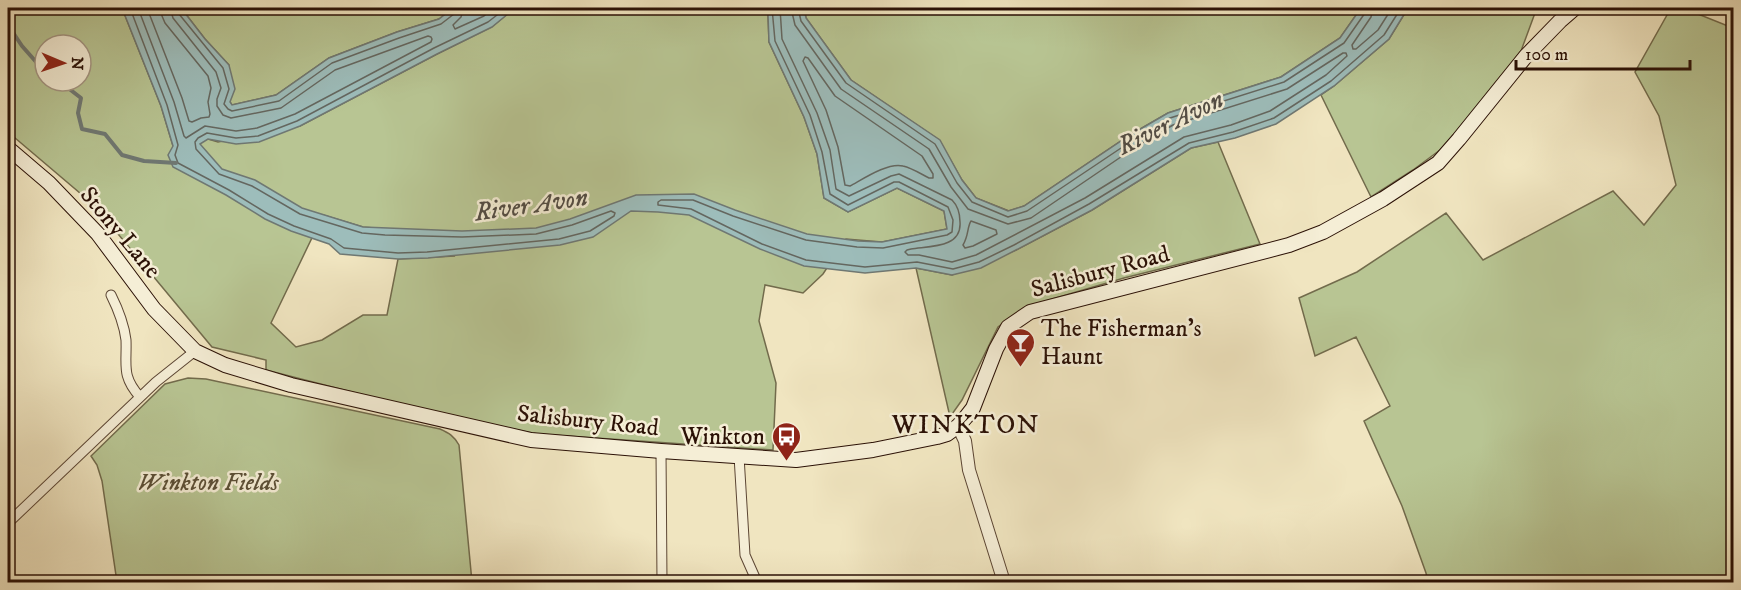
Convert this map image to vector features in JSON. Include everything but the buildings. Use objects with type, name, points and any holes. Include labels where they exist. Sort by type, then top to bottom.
[{"type":"main road","name":"Salisbury Road","points":[[195,351],[225,365],[281,382],[531,440],[796,460],[873,450],[937,437],[947,434],[958,426],[973,408],[996,349],[1008,327],[1030,312],[1290,245],[1323,232],[1383,199],[1438,163],[1526,56],[1575,8]]},
{"type":"main road","name":"Stony Lane","points":[[8,148],[49,183],[98,234],[154,309],[195,351]]},
{"type":"street","points":[[111,295],[120,314],[126,339],[125,364],[131,387],[140,397]]},
{"type":"street","points":[[8,523],[140,397],[195,351]]},
{"type":"street","points":[[958,426],[965,441],[969,470],[1004,582]]},
{"type":"street","points":[[661,451],[663,582]]},
{"type":"street","points":[[739,456],[745,555],[757,582]]},
{"type":"green space","points":[[8,8],[122,8],[161,106],[173,146],[208,139],[218,142],[300,126],[491,27],[515,8],[766,8],[769,42],[804,117],[817,154],[824,198],[848,212],[897,188],[944,211],[947,229],[882,242],[846,239],[823,274],[803,293],[765,285],[759,321],[776,383],[773,450],[537,434],[426,411],[266,370],[266,360],[212,347],[94,205],[8,132]],"holes":[[[323,215],[363,227],[385,229],[455,256],[398,259],[387,315],[363,315],[322,340],[296,347],[271,323]]]},
{"type":"green space","points":[[181,8],[453,8],[439,19],[329,58],[276,95],[232,105],[229,65]]},
{"type":"green space","points":[[804,8],[1361,8],[1340,38],[1281,77],[1168,113],[1130,135],[1024,206],[1009,211],[976,198],[962,180],[939,140],[851,80],[806,18]]},
{"type":"green space","points":[[1408,8],[1529,8],[1535,13],[1521,51],[1440,150],[1371,197],[1321,95],[1389,39]]},
{"type":"green space","points":[[1671,8],[1683,8],[1733,28],[1733,582],[1428,582],[1402,506],[1364,421],[1390,406],[1356,337],[1315,356],[1299,298],[1357,272],[1446,213],[1483,260],[1613,191],[1644,225],[1676,185],[1659,116],[1635,72]]},
{"type":"green space","points":[[1218,142],[1260,244],[1124,278],[1025,307],[998,327],[962,400],[950,417],[916,268],[952,275],[1016,250],[1092,210],[1191,148]]},
{"type":"green space","name":"Winkton Fields","points":[[188,378],[206,379],[440,429],[451,435],[459,445],[472,582],[117,582],[102,481],[97,465],[91,456],[165,384]]},
{"type":"water","name":"River Avon","points":[[122,8],[181,8],[229,65],[235,89],[230,102],[232,105],[276,95],[329,58],[439,19],[453,8],[515,8],[492,27],[300,126],[259,142],[236,144],[208,139],[200,144],[222,169],[255,180],[302,208],[363,227],[462,231],[536,228],[570,219],[636,195],[694,194],[807,234],[882,242],[947,229],[944,211],[897,188],[848,212],[824,198],[817,154],[804,117],[769,42],[766,8],[804,8],[806,18],[851,80],[940,140],[962,180],[976,198],[1008,211],[1024,206],[1130,135],[1168,113],[1281,77],[1340,38],[1361,8],[1408,8],[1389,39],[1334,86],[1276,124],[1235,138],[1191,148],[1092,210],[981,268],[952,275],[916,268],[865,273],[804,266],[760,249],[689,215],[631,211],[593,237],[560,245],[428,258],[398,259],[340,254],[329,244],[265,219],[173,167],[168,155],[173,146],[161,106]]},
{"type":"waterway","points":[[8,25],[33,58]]},
{"type":"waterway","points":[[75,93],[81,98],[78,113],[82,129],[105,134],[122,155],[144,161],[176,163]]},
{"type":"place","name":"The Fisherman's Haunt","points":[[1020,368]]},
{"type":"place","name":"Winkton","points":[[786,462]]},
{"type":"district","name":"WINKTON","points":[[966,424]]}]
